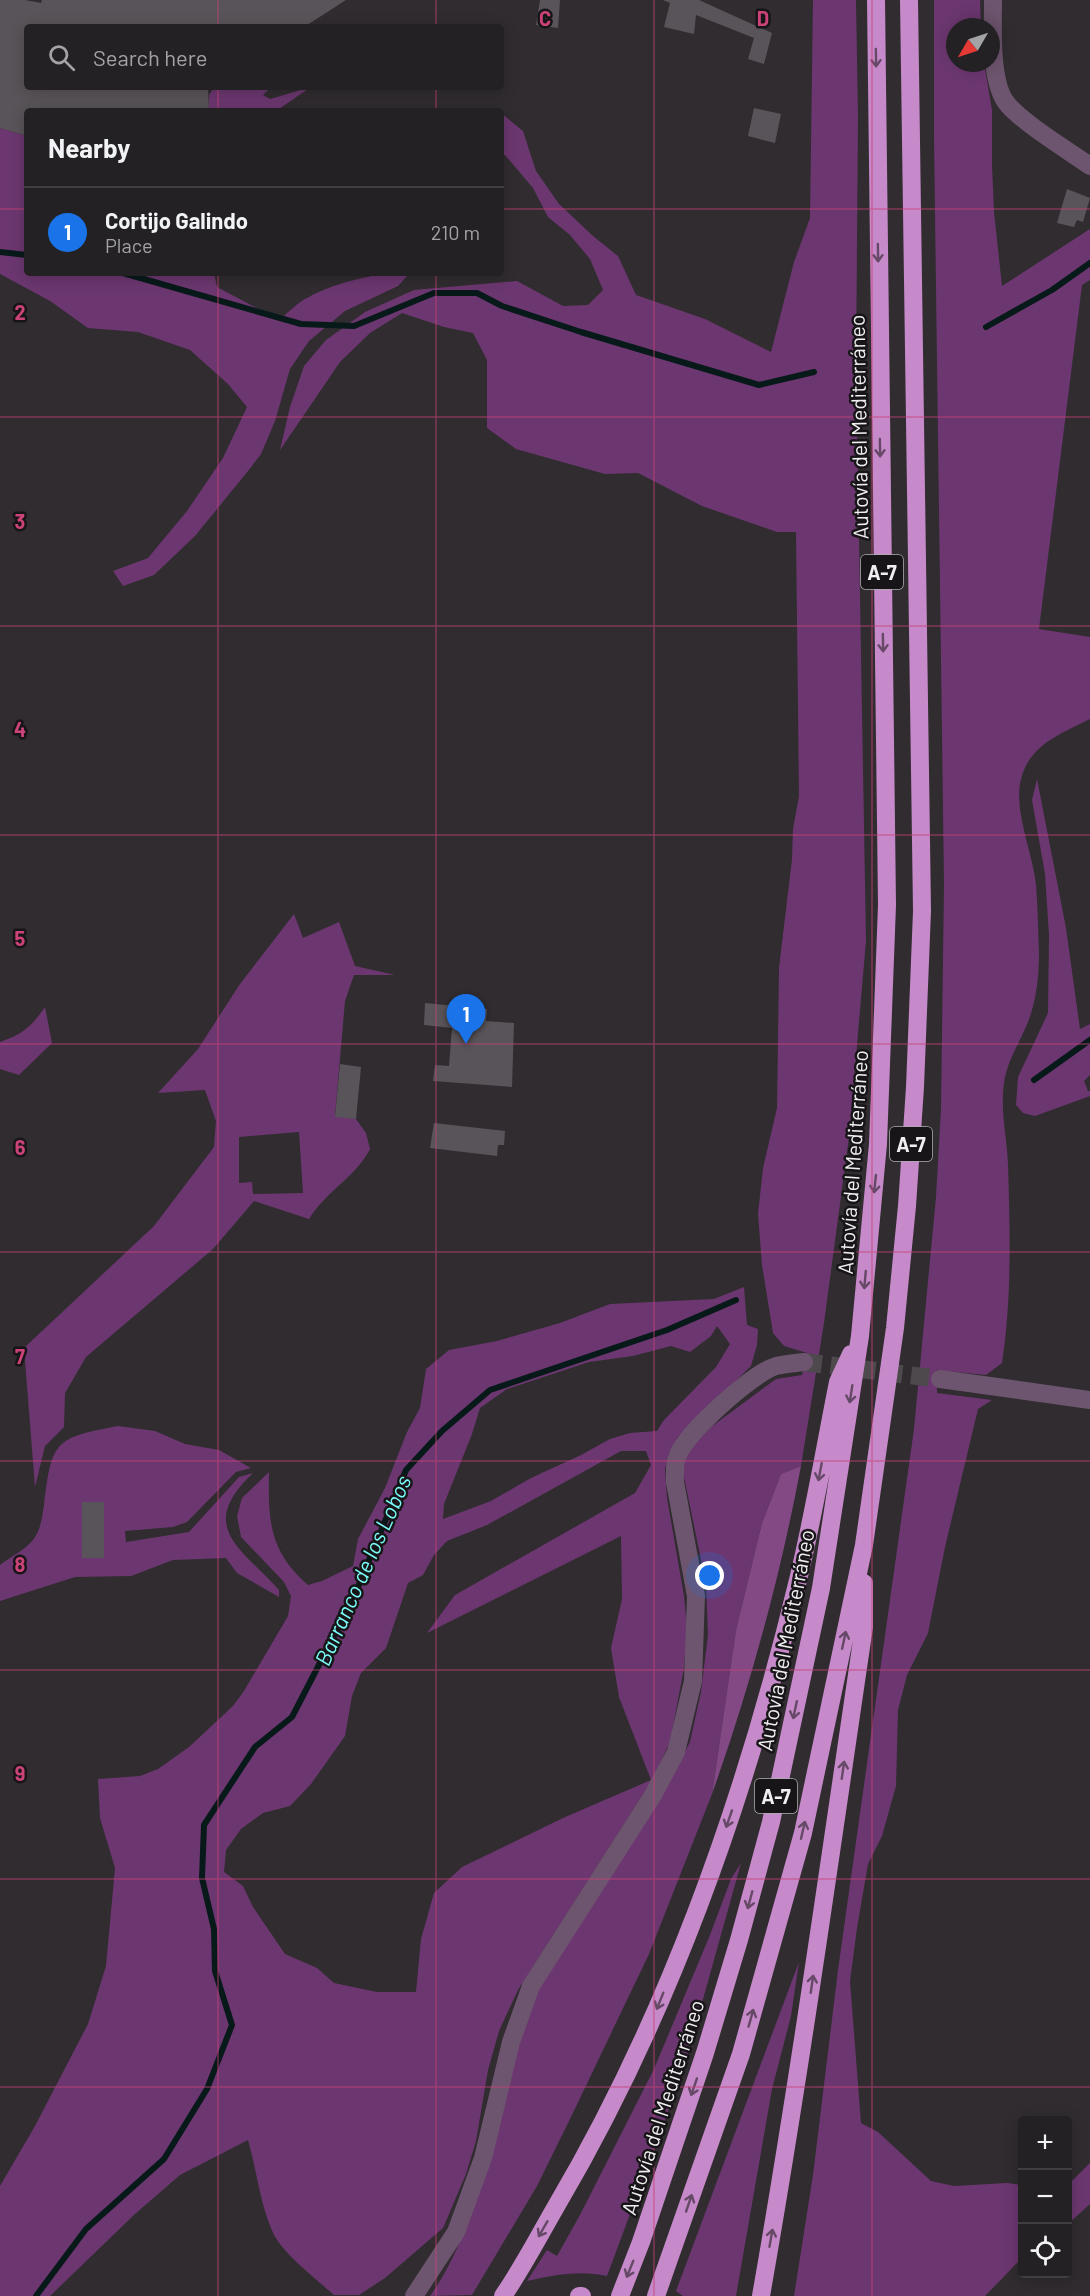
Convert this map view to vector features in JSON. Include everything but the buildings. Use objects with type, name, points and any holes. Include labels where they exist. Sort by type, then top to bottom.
[{"type":"highway","name":"Autovía del Mediterráneo","points":[[620,2296],[641,2242],[705,2053],[740,1940],[771,1822],[821,1588],[860,1336],[878,1144],[887,906],[876,0]]},
{"type":"highway","name":"A-7","points":[[656,2296],[741,2054],[803,1833],[864,1545],[893,1339],[907,1206],[915,1087],[922,911],[909,0]]},
{"type":"highway","points":[[503,2296],[572,2179],[616,2098],[657,2009],[695,1915],[748,1764],[798,1579],[838,1382],[860,1336]]},
{"type":"highway","points":[[761,2296],[805,2034],[864,1627],[864,1545]]},
{"type":"street","points":[[993,0],[993,65],[1005,100],[1023,118],[1090,166]]},
{"type":"street","points":[[414,2296],[456,2232],[483,2158],[511,2042],[531,1986],[653,1795],[676,1752],[693,1680],[696,1640],[696,1596],[675,1482],[674,1464],[679,1452],[706,1418],[742,1388],[774,1366],[804,1362]]},
{"type":"street","points":[[940,1379],[1090,1400]]},
{"type":"shaded area","points":[[813,0],[856,0],[858,117],[856,366],[866,941],[849,1137],[824,1323],[801,1466],[781,1474],[762,1523],[736,1630],[712,1794],[649,1954],[537,2186],[472,2295],[430,2296],[461,2239],[484,2173],[524,2029],[546,1974],[667,1787],[690,1742],[701,1692],[708,1635],[706,1584],[683,1472],[687,1452],[711,1427],[776,1379],[802,1375],[807,1353],[784,1346],[773,1333],[762,1265],[758,1214],[763,1168],[777,1108],[779,968],[792,859],[793,829],[799,796],[796,532],[777,532],[702,506],[638,473],[605,474],[516,449],[487,428],[487,360],[473,333],[444,327],[402,313],[370,333],[340,362],[280,450],[290,407],[304,366],[326,340],[365,312],[414,290],[517,281],[563,306],[588,305],[603,290],[590,259],[570,235],[548,217],[533,188],[504,155],[504,115],[523,131],[536,171],[559,204],[618,256],[636,295],[705,319],[771,352],[794,262],[810,218]]},
{"type":"shaded area","points":[[934,0],[980,0],[981,18],[946,18],[946,72],[986,72],[992,110],[994,212],[1002,286],[1090,229],[1090,280],[1082,285],[1039,629],[1090,637],[1090,719],[1058,735],[1039,749],[1025,767],[1021,779],[1019,791],[1021,818],[1036,885],[1039,963],[1032,1011],[1007,1068],[1003,1093],[1010,1239],[1009,1289],[1002,1363],[986,1375],[937,1370],[937,1393],[992,1400],[978,1409],[945,1547],[928,1633],[907,1675],[898,1710],[896,1786],[882,1836],[868,1864],[850,1981],[861,2123],[878,2132],[931,2181],[954,2186],[1018,2184],[1018,2262],[985,2296],[794,2296],[813,2175],[838,1970],[914,1429],[936,1197],[941,1109],[944,884]]},
{"type":"shaded area","points":[[212,90],[268,90],[263,95],[270,99],[307,90],[280,108],[209,108],[209,95]]},
{"type":"shaded area","points":[[0,128],[24,135],[24,276],[215,276],[217,287],[279,320],[297,304],[330,287],[372,276],[407,276],[398,286],[345,311],[309,341],[290,369],[275,421],[261,454],[195,536],[154,575],[123,586],[113,571],[148,558],[187,511],[223,458],[247,407],[228,384],[190,350],[138,332],[88,328],[50,301],[0,274]]},
{"type":"shaded area","points":[[1037,779],[1066,928],[1080,1029],[1090,1024],[1090,1075],[1084,1081],[1090,1091],[1090,1096],[1035,1116],[1023,1113],[1016,1105],[1018,1077],[1048,1013],[1049,935],[1045,874],[1032,800]]},
{"type":"shaded area","points":[[294,914],[303,938],[339,922],[355,966],[395,975],[354,975],[345,1001],[335,1116],[356,1119],[366,1133],[370,1149],[357,1168],[324,1200],[309,1219],[254,1201],[213,1249],[86,1357],[65,1393],[64,1427],[45,1446],[35,1487],[24,1348],[154,1226],[214,1147],[216,1121],[205,1090],[158,1093],[198,1049],[240,984]],"holes":[[[299,1132],[303,1193],[253,1194],[252,1182],[239,1183],[239,1137]]]},
{"type":"shaded area","points":[[45,1007],[52,1043],[19,1075],[0,1069],[0,1042],[26,1029]]},
{"type":"shaded area","points":[[744,1287],[747,1325],[758,1329],[757,1345],[751,1366],[678,1437],[669,1453],[665,1469],[667,1498],[684,1596],[687,1628],[684,1668],[670,1742],[652,1780],[518,1990],[499,2031],[488,2070],[476,2141],[466,2174],[443,2228],[385,2278],[359,2295],[334,2295],[293,2258],[274,2235],[262,2200],[248,2140],[180,2175],[135,2214],[50,2296],[0,2296],[0,2186],[35,2126],[88,2024],[106,1966],[115,1868],[100,1818],[98,1779],[140,1776],[158,1769],[189,1747],[233,1706],[288,1616],[291,1596],[284,1582],[241,1537],[237,1516],[242,1498],[269,1472],[269,1505],[278,1547],[285,1560],[308,1585],[322,1581],[353,1566],[358,1539],[385,1488],[407,1432],[420,1408],[426,1369],[449,1350],[497,1341],[560,1323],[610,1304],[714,1299]],"holes":[[[717,1326],[730,1344],[716,1367],[664,1420],[657,1431],[630,1433],[610,1439],[531,1478],[491,1501],[443,1519],[444,1504],[480,1408],[507,1389],[589,1362],[633,1356],[671,1346],[690,1352],[711,1336]],[[621,1451],[646,1451],[651,1465],[635,1493],[455,1595],[427,1633],[621,1536],[622,1599],[611,1648],[619,1697],[651,1780],[563,1818],[462,1867],[434,1893],[421,1939],[416,1992],[377,1992],[334,1983],[317,1968],[285,1954],[253,1907],[243,1886],[224,1872],[226,1850],[241,1829],[263,1813],[290,1806],[311,1784],[345,1736],[352,1696],[361,1673],[386,1648],[408,1583],[423,1575],[434,1555],[447,1541],[487,1525]]]},
{"type":"shaded area","points":[[118,1426],[155,1431],[185,1444],[219,1450],[251,1468],[236,1472],[187,1522],[173,1527],[125,1531],[126,1542],[189,1532],[239,1477],[253,1473],[236,1492],[228,1509],[226,1523],[231,1537],[279,1590],[279,1597],[237,1573],[226,1558],[173,1560],[131,1576],[75,1577],[0,1601],[0,1565],[26,1547],[38,1532],[54,1455],[69,1439]],"holes":[[[82,1502],[104,1502],[104,1558],[82,1558]]]},
{"type":"shaded area","points":[[801,1466],[784,1549],[763,1632],[712,1794],[736,1630],[762,1523],[781,1474]]},
{"type":"shaded area","points":[[741,1863],[683,2071],[607,2276],[577,2273],[527,2281],[547,2250],[557,2256],[580,2215],[654,2069],[731,1879]]},
{"type":"shaded area","points":[[799,1962],[791,2016],[772,2089],[736,2296],[683,2296],[676,2291]]},
{"type":"shaded area","points":[[1090,2163],[1090,2204],[1072,2220],[1072,2181]]},
{"type":"waterway","points":[[0,252],[24,255]]},
{"type":"waterway","points":[[986,327],[1052,290],[1090,263]]},
{"type":"waterway","points":[[133,276],[301,324],[354,326],[434,293],[477,293],[502,306],[581,332],[759,385],[814,372]]},
{"type":"waterway","name":"Barranco de los Lobos","points":[[1034,1080],[1090,1040]]},
{"type":"waterway","name":"Barranco de los Lobos","points":[[36,2296],[86,2229],[164,2159],[207,2089],[232,2025],[215,1971],[214,1929],[202,1878],[204,1825],[255,1747],[292,1717],[354,1597],[406,1470],[442,1431],[490,1390],[667,1330],[736,1300]]},
{"type":"tunnel","points":[[804,1362],[940,1379]]},
{"type":"place","name":"Cortijo Galindo","points":[[466,1044]]}]
